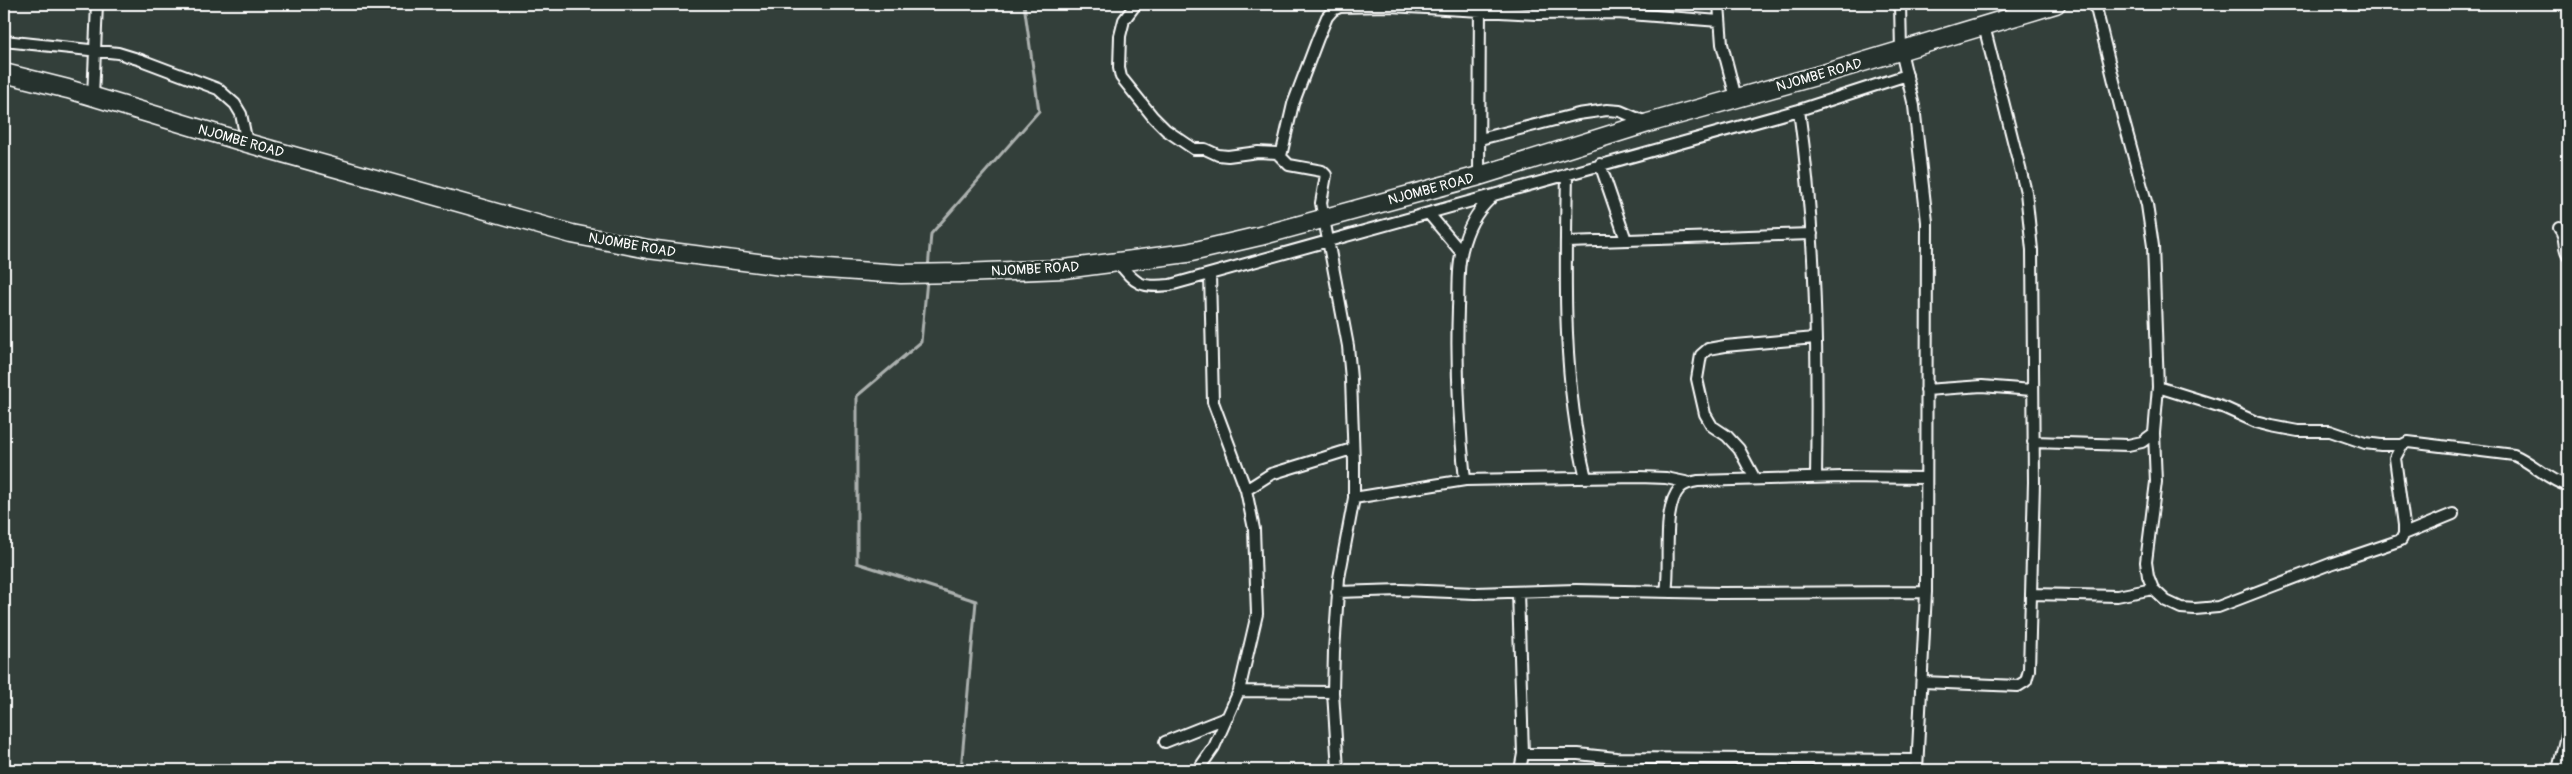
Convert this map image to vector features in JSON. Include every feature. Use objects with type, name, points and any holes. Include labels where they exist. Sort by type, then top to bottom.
[{"type":"highway","name":"NJOMBE ROAD","points":[[4,73],[572,234],[708,258],[901,274],[962,273],[1064,269],[1187,253],[1479,176],[1648,123],[1901,51],[2056,4]]},
{"type":"street","points":[[94,97],[97,4]]},
{"type":"street","points":[[1136,4],[1124,20],[1120,36],[1119,68],[1121,77],[1166,130],[1194,149],[1205,149],[1218,155],[1228,156],[1269,152],[1281,156],[1289,165],[1322,171],[1326,175],[1321,203],[1329,239],[1351,379],[1354,498],[1342,550],[1337,592],[1333,692],[1338,770]]},
{"type":"street","points":[[1719,4],[1719,21],[1726,66],[1736,98]]},
{"type":"street","points":[[1523,754],[1578,754],[1616,758],[1917,765],[1923,682],[1926,592],[1927,222],[1920,146],[1901,51],[1900,4]]},
{"type":"street","points":[[2095,4],[2147,205],[2156,275],[2158,387],[2154,433],[2156,482],[2146,562],[2148,576],[2153,589],[2166,601],[2181,608],[2218,607],[2330,564],[2394,544],[2401,540],[2404,534],[2395,458],[2402,445]]},
{"type":"street","points":[[1281,156],[1297,96],[1326,17],[1332,7],[1480,8],[1536,14],[1617,13],[1719,21]]},
{"type":"street","points":[[1479,176],[1480,8]]},
{"type":"street","points":[[1923,682],[2018,686],[2026,682],[2028,670],[2033,442],[2032,250],[2026,192],[1984,26]]},
{"type":"street","points":[[4,41],[96,49],[141,60],[218,89],[235,104],[241,114],[247,143]]},
{"type":"street","points":[[1118,262],[1138,284],[1150,287],[1170,285],[1329,239],[1429,214],[1600,164],[1799,110],[1907,75]]},
{"type":"street","points":[[1480,139],[1578,114],[1607,110],[1620,111],[1648,123]]},
{"type":"street","points":[[1799,110],[1807,167],[1812,234],[1817,401],[1816,478]]},
{"type":"street","points":[[1600,164],[1626,240]]},
{"type":"street","points":[[1567,174],[1568,338],[1572,409],[1586,478]]},
{"type":"street","points":[[1465,480],[1458,404],[1457,360],[1461,252],[1469,226],[1478,210],[1492,196]]},
{"type":"street","points":[[1429,214],[1461,252]]},
{"type":"street","points":[[2559,228],[2564,234],[2565,249],[2568,255]]},
{"type":"street","points":[[1567,242],[1812,234]]},
{"type":"street","points":[[1198,770],[1214,747],[1239,692],[1257,614],[1254,529],[1246,490],[1214,402],[1210,274]]},
{"type":"street","points":[[1755,480],[1739,449],[1712,426],[1705,414],[1697,379],[1701,355],[1708,349],[1725,346],[1815,338]]},
{"type":"street","points":[[1926,390],[1982,386],[2032,390]]},
{"type":"street","points":[[2158,387],[2225,408],[2256,422],[2272,426],[2298,430],[2330,431],[2365,443],[2402,445],[2415,442],[2514,455],[2529,462],[2551,479],[2568,486]]},
{"type":"street","points":[[2033,442],[2128,445],[2142,442],[2154,433]]},
{"type":"street","points":[[1246,490],[1271,474],[1352,449]]},
{"type":"street","points":[[1354,498],[1465,480],[1666,478],[1690,483],[1816,478],[1926,478]]},
{"type":"street","points":[[1666,592],[1671,511],[1675,496],[1681,486],[1690,483]]},
{"type":"street","points":[[2404,534],[2452,514]]},
{"type":"street","points":[[2031,594],[2116,596],[2153,589]]},
{"type":"street","points":[[1337,592],[1401,590],[1518,592],[1576,590],[1926,592]]},
{"type":"street","points":[[1518,592],[1523,754],[1520,770]]},
{"type":"street","points":[[1239,692],[1333,692]]},
{"type":"street","points":[[1165,742],[1228,717]]},
{"type":"street","points":[[2558,770],[2568,726]]},
{"type":"waterway","points":[[928,269],[931,234],[1039,111],[1024,4]]},
{"type":"waterway","points":[[927,280],[921,342],[857,396],[857,563],[976,601],[961,770]]}]
